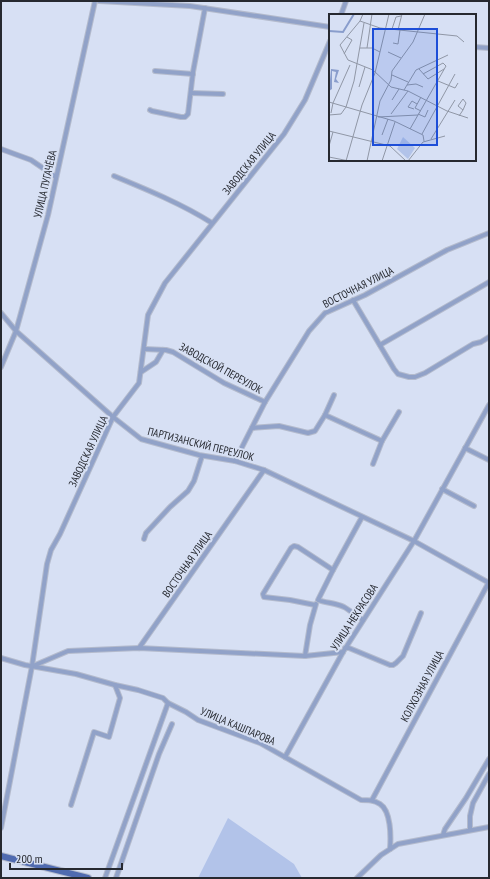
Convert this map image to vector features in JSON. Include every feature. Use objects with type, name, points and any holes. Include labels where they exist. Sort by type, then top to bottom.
[{"type":"main road","points":[[1,856],[88,878]]},
{"type":"street","name":"УЛИЦА ПУГАЧЁВА","points":[[1,367],[16,331],[48,215],[95,1]]},
{"type":"street","points":[[98,1],[191,3],[205,8],[329,27]]},
{"type":"street","points":[[341,14],[346,1]]},
{"type":"street","points":[[150,110],[181,117],[185,117],[188,114],[193,74],[205,8]]},
{"type":"street","name":"ЗАВОДСКАЯ УЛИЦА","points":[[1,828],[32,666],[47,564],[51,550],[60,534],[113,417],[139,383],[148,315],[165,283],[284,134],[305,100],[329,43]]},
{"type":"street","points":[[476,47],[489,48]]},
{"type":"street","points":[[155,71],[193,74]]},
{"type":"street","points":[[191,93],[223,94]]},
{"type":"street","points":[[1,149],[32,160],[56,177]]},
{"type":"street","points":[[114,176],[163,197],[198,214],[212,223]]},
{"type":"street","name":"ВОСТОЧНАЯ УЛИЦА","points":[[235,460],[265,402],[309,331],[325,313],[365,295],[447,250],[489,233]]},
{"type":"street","points":[[380,345],[489,282]]},
{"type":"street","points":[[353,300],[394,369],[398,374],[409,377],[415,377],[425,373],[473,344],[481,342],[489,337]]},
{"type":"street","name":"ПАРТИЗАНСКИЙ ПЕРЕУЛОК","points":[[1,313],[16,331],[113,417],[141,439],[202,456],[235,460],[264,470],[414,541],[489,582]]},
{"type":"street","name":"ЗАВОДСКОЙ ПЕРЕУЛОК","points":[[144,349],[166,350],[173,352],[224,383],[265,402]]},
{"type":"street","points":[[141,372],[156,362],[163,350]]},
{"type":"street","points":[[252,428],[279,426],[308,433],[315,431],[325,415],[334,395]]},
{"type":"street","name":"УЛИЦА НЕКРАСОВА","points":[[285,757],[344,650],[414,541],[489,405]]},
{"type":"street","points":[[373,464],[382,441],[399,412]]},
{"type":"street","points":[[325,415],[382,441]]},
{"type":"street","points":[[465,448],[489,460]]},
{"type":"street","points":[[144,539],[146,533],[170,507],[188,491],[194,481],[202,456]]},
{"type":"street","name":"ВОСТОЧНАЯ УЛИЦА","points":[[139,648],[264,470]]},
{"type":"street","points":[[442,489],[474,506]]},
{"type":"street","points":[[306,656],[310,625],[315,605],[362,517]]},
{"type":"street","points":[[315,605],[304,602],[264,597],[263,594],[291,548],[294,546],[298,547],[333,570]]},
{"type":"street","name":"КОЛХОЗНАЯ УЛИЦА","points":[[372,800],[489,582]]},
{"type":"street","points":[[318,600],[344,607],[363,620]]},
{"type":"street","points":[[32,666],[68,651],[139,648],[306,656],[344,650],[348,648],[393,665],[403,656],[421,613]]},
{"type":"street","name":"УЛИЦА КАШПАРОВА","points":[[1,658],[32,666],[76,674],[163,698],[168,703],[198,720],[260,743],[361,800],[372,800]]},
{"type":"street","points":[[70,805],[94,732],[109,737],[120,698],[114,685]]},
{"type":"street","points":[[105,878],[168,703]]},
{"type":"street","points":[[116,878],[155,764],[172,724]]},
{"type":"street","points":[[149,756],[155,764]]},
{"type":"street","points":[[443,835],[444,829],[466,798],[489,759]]},
{"type":"street","points":[[470,830],[470,816],[473,803],[489,774]]},
{"type":"street","points":[[372,800],[381,804],[388,817],[391,838],[390,849]]},
{"type":"street","points":[[357,878],[381,855],[398,844],[489,827]]},
{"type":"shaded area","points":[[228,818],[294,864],[302,878],[198,878]]}]
